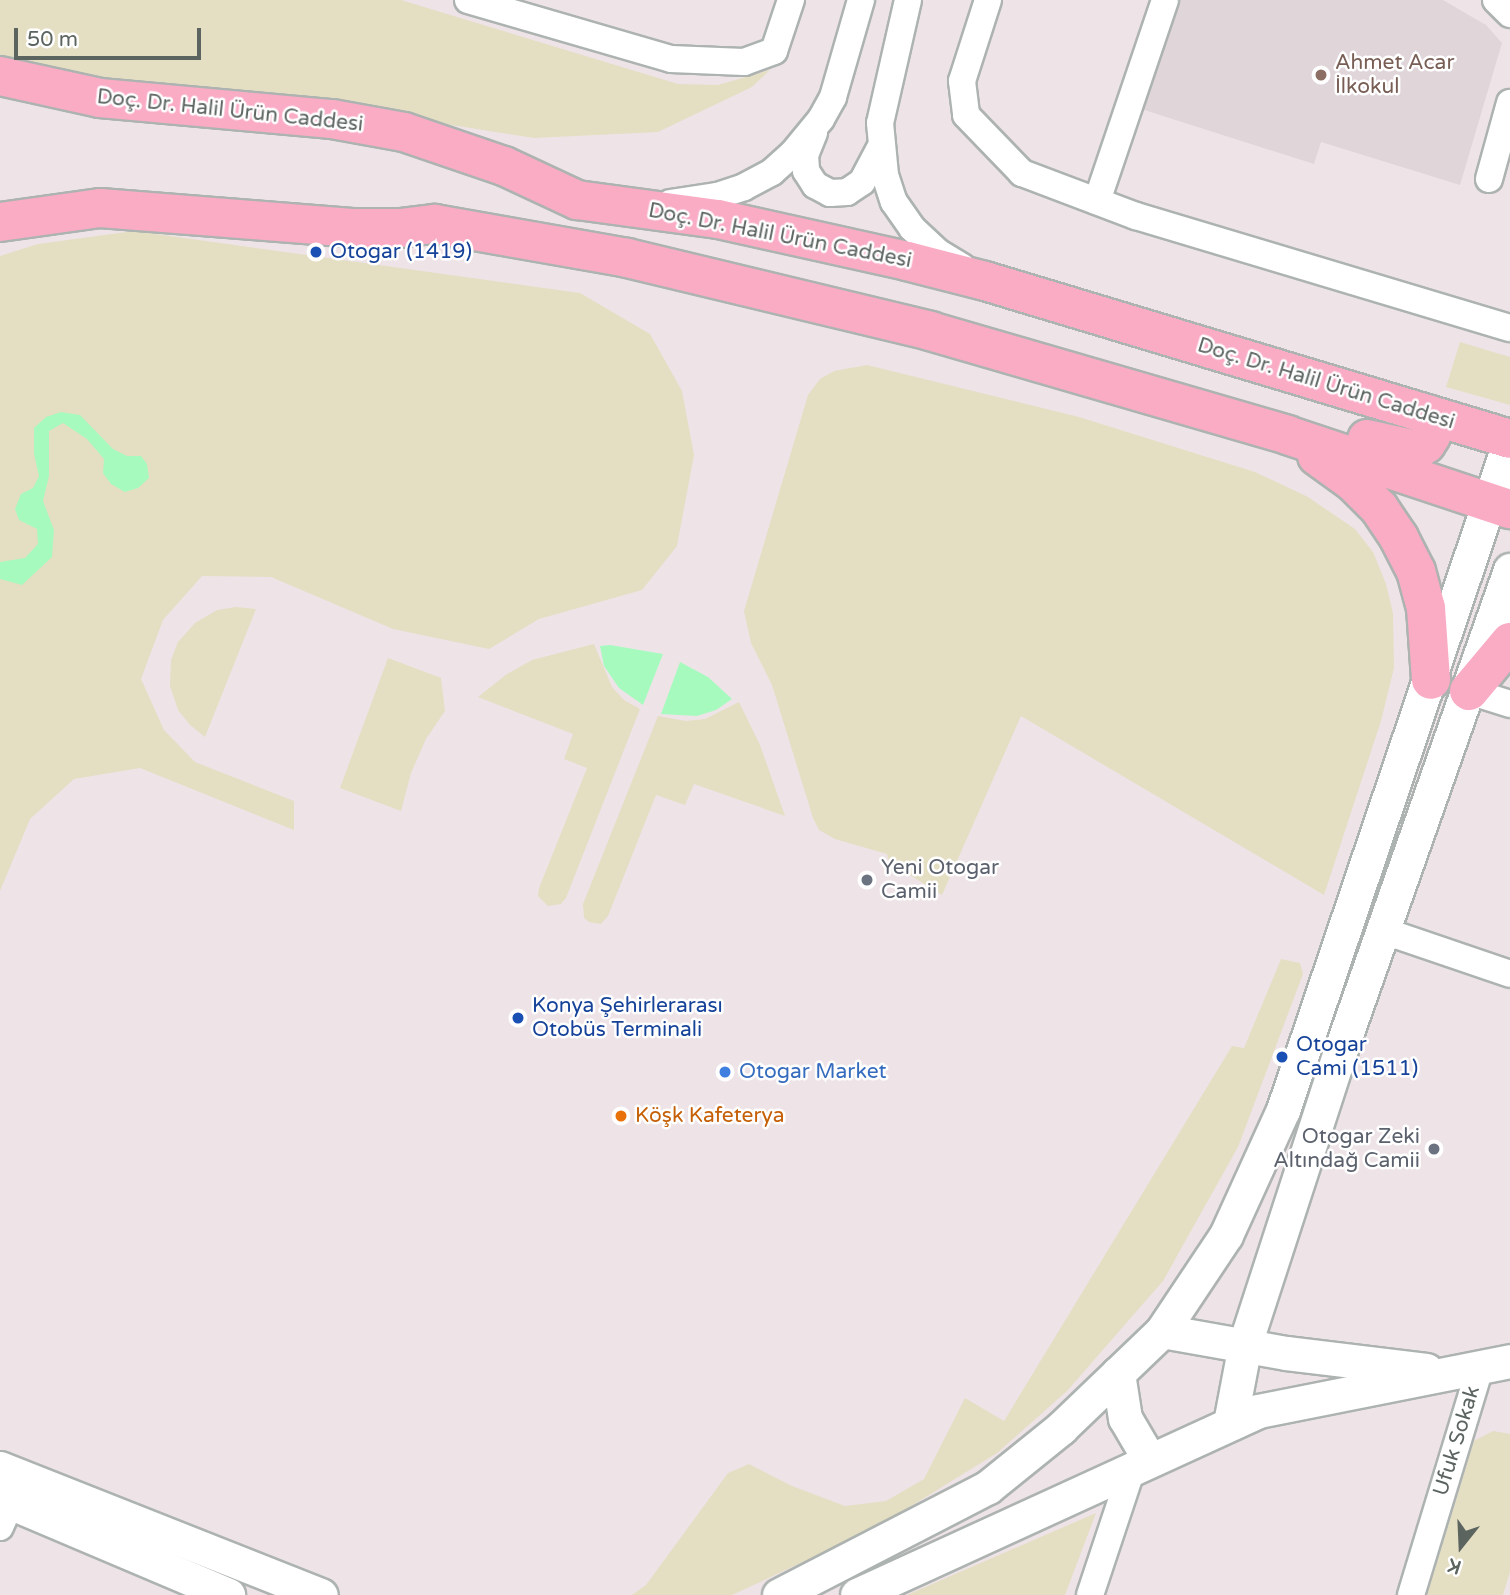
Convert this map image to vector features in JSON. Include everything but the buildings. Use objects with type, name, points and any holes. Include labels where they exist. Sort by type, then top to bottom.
[{"type":"main road","name":"Doç. Dr. Halil Ürün Caddesi","points":[[0,76],[100,98],[332,118],[404,132],[505,166],[577,200],[635,207],[811,238],[985,281],[1510,439]]},
{"type":"main road","points":[[0,222],[110,208],[355,228],[435,224],[627,258],[930,331],[1287,435],[1500,506]]},
{"type":"main road","points":[[1287,435],[1324,428],[1417,450],[1432,436],[1427,414]]},
{"type":"main road","points":[[1287,435],[1353,482],[1378,508],[1399,538],[1416,571],[1426,608],[1431,680]]},
{"type":"main road","points":[[1469,691],[1510,642]]},
{"type":"street","points":[[468,0],[671,59],[744,62],[775,51],[791,0]]},
{"type":"street","points":[[861,0],[843,72],[805,155],[806,171],[815,185],[830,193],[847,192],[862,182],[880,148]]},
{"type":"street","points":[[908,0],[887,81],[880,124],[880,148],[894,202],[912,228],[939,253],[985,281]]},
{"type":"street","points":[[988,0],[962,81],[966,115],[1022,173],[1136,216],[1510,328]]},
{"type":"street","points":[[1097,201],[1165,0]]},
{"type":"street","points":[[1496,0],[1510,14]]},
{"type":"street","points":[[1489,179],[1510,103]]},
{"type":"street","points":[[635,207],[717,196],[744,187],[772,172],[793,153],[821,119]]},
{"type":"street","points":[[779,1595],[988,1487],[1061,1428],[1162,1331],[1226,1235],[1283,1111],[1431,680],[1500,506],[1510,439]]},
{"type":"street","points":[[1230,1423],[1245,1344],[1381,930],[1469,691],[1510,570]]},
{"type":"street","points":[[1469,691],[1510,704]]},
{"type":"street","points":[[1381,930],[1510,974]]},
{"type":"street","points":[[1162,1331],[1286,1353],[1480,1368]]},
{"type":"street","points":[[857,1595],[1258,1411],[1480,1368]]},
{"type":"street","name":"Ufuk Sokak","points":[[1411,1595],[1480,1368]]},
{"type":"street","points":[[1090,1595],[1141,1463],[1125,1418],[1118,1373]]},
{"type":"street","points":[[0,1468],[321,1595]]},
{"type":"street","points":[[4,1509],[228,1595]]},
{"type":"shaded area","points":[[0,0],[401,0],[678,84],[718,85],[770,70],[752,87],[658,132],[534,138],[362,111],[152,91],[0,58]]},
{"type":"shaded area","name":"Ahmet Acar İlkokul","points":[[1176,0],[1443,0],[1486,25],[1502,43],[1460,185],[1321,142],[1314,164],[1138,108]]},
{"type":"shaded area","points":[[134,231],[580,293],[650,334],[682,391],[694,455],[677,546],[642,590],[539,619],[489,649],[393,629],[271,577],[202,576],[163,620],[141,679],[164,730],[195,762],[294,801],[294,830],[140,768],[74,779],[30,819],[0,891],[0,256],[38,244]]},
{"type":"shaded area","points":[[1460,342],[1510,357],[1510,405],[1446,387]]},
{"type":"shaded area","points":[[867,365],[1079,417],[1255,472],[1308,497],[1355,529],[1373,552],[1386,584],[1393,613],[1394,668],[1381,721],[1324,895],[1021,716],[942,895],[889,862],[887,854],[835,839],[819,830],[772,685],[751,643],[744,611],[808,395],[820,379],[834,371]]},
{"type":"shaded area","points":[[61,412],[80,415],[113,449],[127,456],[141,456],[147,464],[149,478],[138,488],[125,492],[111,484],[103,473],[104,459],[87,439],[63,423],[49,431],[49,476],[43,501],[54,530],[52,557],[22,585],[0,579],[0,562],[25,558],[38,544],[37,529],[19,520],[15,509],[21,494],[33,488],[39,476],[34,454],[34,428],[46,417]]},
{"type":"shaded area","points":[[236,607],[256,609],[205,737],[190,725],[178,710],[170,686],[171,660],[178,642],[195,623],[217,610]]},
{"type":"shaded area","points":[[594,644],[612,687],[624,700],[640,709],[566,898],[561,904],[548,906],[538,896],[539,888],[587,768],[564,759],[573,734],[478,697],[507,674],[532,660]]},
{"type":"shaded area","points":[[610,645],[663,654],[643,705],[619,688],[604,666],[600,646]]},
{"type":"shaded area","points":[[388,658],[441,678],[445,711],[426,739],[411,773],[401,811],[340,788]]},
{"type":"shaded area","points":[[680,662],[708,677],[732,699],[716,710],[697,716],[661,714]]},
{"type":"shaded area","points":[[739,702],[760,745],[785,816],[694,784],[685,805],[656,795],[608,916],[601,924],[589,922],[584,918],[583,904],[658,716],[686,721],[705,719]]},
{"type":"shaded area","points":[[1281,959],[1300,963],[1303,974],[1238,1147],[1163,1281],[1067,1391],[997,1453],[874,1529],[732,1595],[632,1595],[646,1585],[728,1473],[749,1464],[792,1486],[845,1506],[886,1501],[924,1479],[965,1398],[1004,1421],[1232,1046],[1244,1048]]},
{"type":"shaded area","points":[[1493,1431],[1510,1434],[1510,1572],[1503,1595],[1427,1595],[1474,1441]]},
{"type":"shaded area","points":[[1096,1513],[1065,1595],[907,1595]]},
{"type":"place","name":"Ahmet Acar İlkokul","points":[[1321,75]]},
{"type":"place","name":"Otogar (1419)","points":[[316,252]]},
{"type":"place","name":"Yeni Otogar Camii","points":[[867,880]]},
{"type":"place","name":"Konya Şehirlerarası Otobüs Terminali","points":[[518,1018]]},
{"type":"place","name":"Otogar Cami (1511)","points":[[1282,1057]]},
{"type":"place","name":"Otogar Market","points":[[725,1072]]},
{"type":"place","name":"Köşk Kafeterya","points":[[621,1116]]},
{"type":"place","name":"Otogar Zeki Altındağ Camii","points":[[1434,1149]]}]
